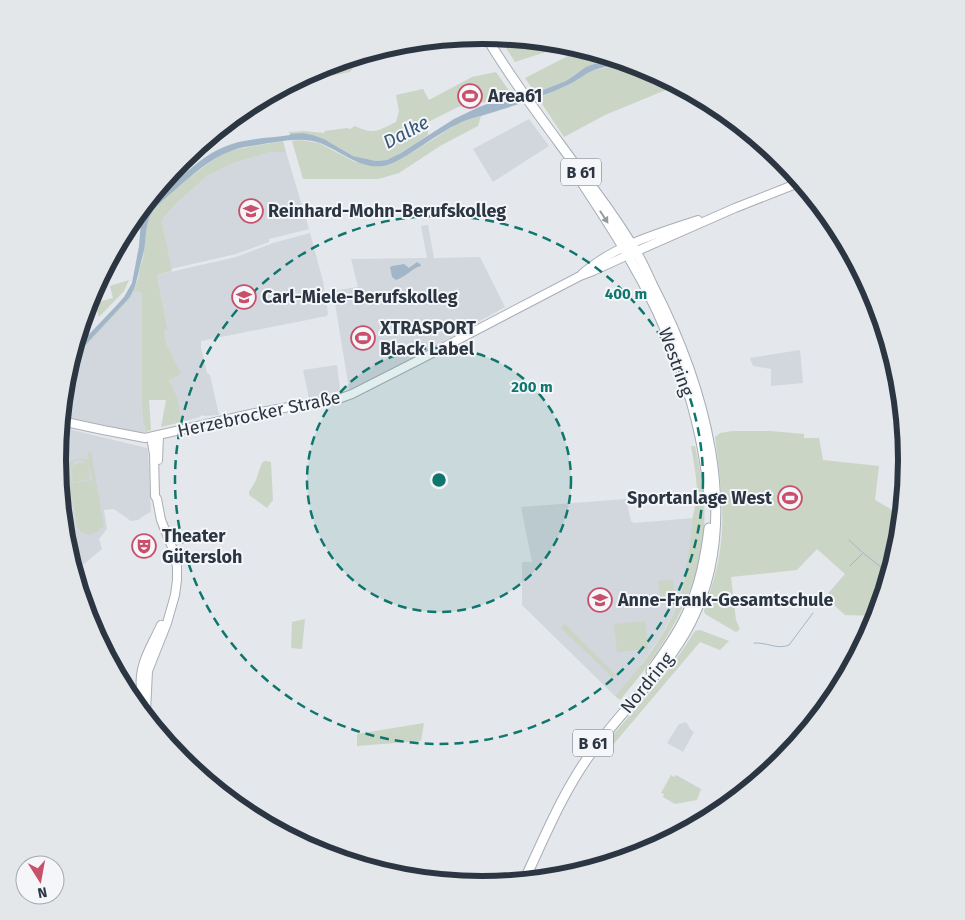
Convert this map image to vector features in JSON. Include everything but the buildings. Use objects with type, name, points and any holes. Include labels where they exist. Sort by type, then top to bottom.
[{"type":"main road","name":"Westring","points":[[486,44],[630,249],[662,303],[677,337],[695,387],[709,442],[714,482],[715,529],[713,552],[708,573],[690,616]]},
{"type":"main road","name":"Westring","points":[[491,44],[525,99]]},
{"type":"main road","name":"Nordring","points":[[527,874],[549,826],[584,763],[671,655],[686,632],[690,616]]},
{"type":"main road","name":"Nordring","points":[[522,874],[545,825],[580,760],[652,671],[690,616]]},
{"type":"street","name":"Herzebrocker Straße","points":[[68,423],[143,438],[222,420],[347,396],[580,276],[591,266],[680,226],[736,208],[794,185]]},
{"type":"street","points":[[144,702],[141,675],[163,621],[169,613],[176,586],[177,567],[173,548],[158,512],[155,496],[155,436]]},
{"type":"shaded area","points":[[529,119],[549,146],[493,182],[473,149]]},
{"type":"shaded area","name":"Reinhard-Mohn-Berufskolleg","points":[[270,152],[286,152],[309,229],[269,239],[269,242],[236,254],[171,269],[162,221],[164,217],[207,176],[234,163]]},
{"type":"shaded area","points":[[428,225],[434,258],[480,257],[505,307],[404,363],[352,390],[349,389],[333,291],[358,287],[351,259],[427,258],[421,226]]},
{"type":"shaded area","name":"Carl-Miele-Berufskolleg","points":[[310,233],[323,281],[327,316],[201,341],[207,373],[210,375],[219,415],[203,415],[182,422],[177,396],[169,380],[180,374],[167,345],[164,331],[168,330],[157,275],[236,257],[273,243]]},
{"type":"shaded area","points":[[135,291],[142,293],[142,406],[146,432],[139,433],[69,417],[80,352],[131,298]]},
{"type":"shaded area","points":[[800,350],[803,383],[771,386],[771,369],[753,366],[750,358]]},
{"type":"shaded area","points":[[337,365],[339,391],[309,398],[303,370]]},
{"type":"shaded area","points":[[67,429],[147,448],[148,450],[151,512],[138,520],[131,521],[114,509],[104,510],[107,529],[99,539],[102,549],[80,566],[70,514],[66,460]]},
{"type":"shaded area","name":"Anne-Frank-Gesamtschule","points":[[626,499],[631,521],[634,523],[693,518],[690,553],[674,612],[661,636],[634,675],[615,696],[522,605],[522,562],[532,562],[521,507]]},
{"type":"shaded area","points":[[686,722],[694,732],[683,752],[667,743],[679,724]]},
{"type":"green space","points":[[504,45],[552,50],[515,62]]},
{"type":"green space","points":[[567,53],[604,62],[594,64],[566,81],[535,93],[525,78],[568,56]]},
{"type":"green space","points":[[353,65],[350,72],[314,80]]},
{"type":"green space","points":[[615,66],[642,75],[670,88],[605,115],[564,137],[538,98],[571,84],[595,70]]},
{"type":"green space","points":[[496,72],[510,92],[495,100],[458,107],[428,122],[428,135],[387,160],[376,161],[353,156],[324,139],[313,135],[303,133],[290,135],[289,131],[324,133],[325,131],[350,129],[355,126],[371,131],[380,130],[396,122],[399,111],[396,95],[423,89],[429,100],[472,77]]},
{"type":"green space","points":[[481,116],[478,126],[440,146],[399,173],[378,179],[303,179],[292,141],[300,140],[319,143],[355,162],[384,166],[413,152],[457,124]]},
{"type":"green space","points":[[283,141],[286,152],[270,152],[234,163],[207,176],[177,203],[162,221],[172,271],[157,275],[168,330],[164,331],[167,345],[181,374],[169,380],[177,396],[182,422],[161,427],[166,400],[149,400],[151,430],[146,432],[142,406],[142,293],[135,291],[131,298],[80,352],[132,294],[138,279],[143,258],[147,223],[152,212],[187,179],[217,157],[231,150]]},
{"type":"green space","points":[[182,172],[184,175],[165,192]]},
{"type":"green space","points":[[129,280],[124,291],[99,317],[96,306],[97,302],[113,298],[110,286]]},
{"type":"green space","points":[[732,431],[771,431],[804,434],[804,438],[819,438],[823,460],[879,466],[875,500],[895,512],[885,568],[868,616],[845,615],[825,597],[845,574],[817,549],[797,570],[731,577],[736,620],[740,629],[736,632],[705,614],[704,611],[720,551],[722,529],[721,490],[715,437],[720,433]]},
{"type":"green space","points":[[691,446],[695,446],[704,508],[701,553],[695,577],[676,621],[664,642],[620,700],[615,696],[654,648],[670,621],[681,593],[687,567],[692,519],[697,495]]},
{"type":"green space","points":[[88,452],[91,452],[104,527],[91,534],[82,532],[77,526],[66,465],[66,458],[68,457],[69,463],[79,458],[89,460]],"holes":[[[77,460],[85,462],[89,466],[92,480],[72,483],[70,467]]]},
{"type":"green space","points":[[265,461],[271,462],[273,500],[267,508],[249,495],[261,465]]},
{"type":"green space","points":[[86,462],[90,479],[73,482],[72,465]]},
{"type":"green space","points":[[673,579],[675,599],[660,601],[658,581]]},
{"type":"green space","points":[[305,619],[302,649],[291,648],[292,622]]},
{"type":"green space","points":[[645,621],[648,649],[617,652],[614,624]]},
{"type":"green space","points":[[565,624],[616,675],[613,678],[561,628]]},
{"type":"green space","points":[[700,630],[729,641],[720,650],[700,642],[612,746],[606,743],[664,675],[695,631]]},
{"type":"green space","points":[[424,723],[421,741],[357,746],[357,734]]},
{"type":"green space","points":[[671,775],[674,777],[676,775],[701,789],[697,800],[675,804],[663,797],[664,794],[661,793]]},
{"type":"water","points":[[603,63],[613,65],[596,69],[568,85],[536,98],[461,122],[392,164],[366,165],[350,159],[328,146],[305,140],[280,141],[240,148],[215,158],[188,179],[153,211],[148,223],[144,252],[136,283],[129,298],[80,351],[84,340],[124,297],[132,283],[139,246],[141,222],[166,191],[201,160],[221,148],[253,139],[303,133],[324,139],[353,156],[376,161],[387,160],[454,119],[479,107],[535,93],[566,81],[586,67]]},
{"type":"water","points":[[417,262],[421,266],[403,277],[396,280],[392,277],[390,267],[404,264],[409,268]]},
{"type":"waterway","points":[[849,540],[884,570]]},
{"type":"waterway","points":[[850,566],[862,554]]},
{"type":"waterway","points":[[754,643],[781,647],[789,645],[813,613]]},
{"type":"place","name":"Area61","points":[[470,96]]},
{"type":"place","name":"Reinhard-Mohn-Berufskolleg","points":[[251,211]]},
{"type":"place","name":"Carl-Miele-Berufskolleg","points":[[244,297]]},
{"type":"place","name":"XTRASPORT Black Label","points":[[363,338]]},
{"type":"place","name":"Sportanlage West","points":[[790,498]]},
{"type":"place","name":"Theater Gütersloh","points":[[144,546]]},
{"type":"place","name":"Anne-Frank-Gesamtschule","points":[[600,600]]},
{"type":"water label","name":"Dalke","points":[[406,132]]}]
